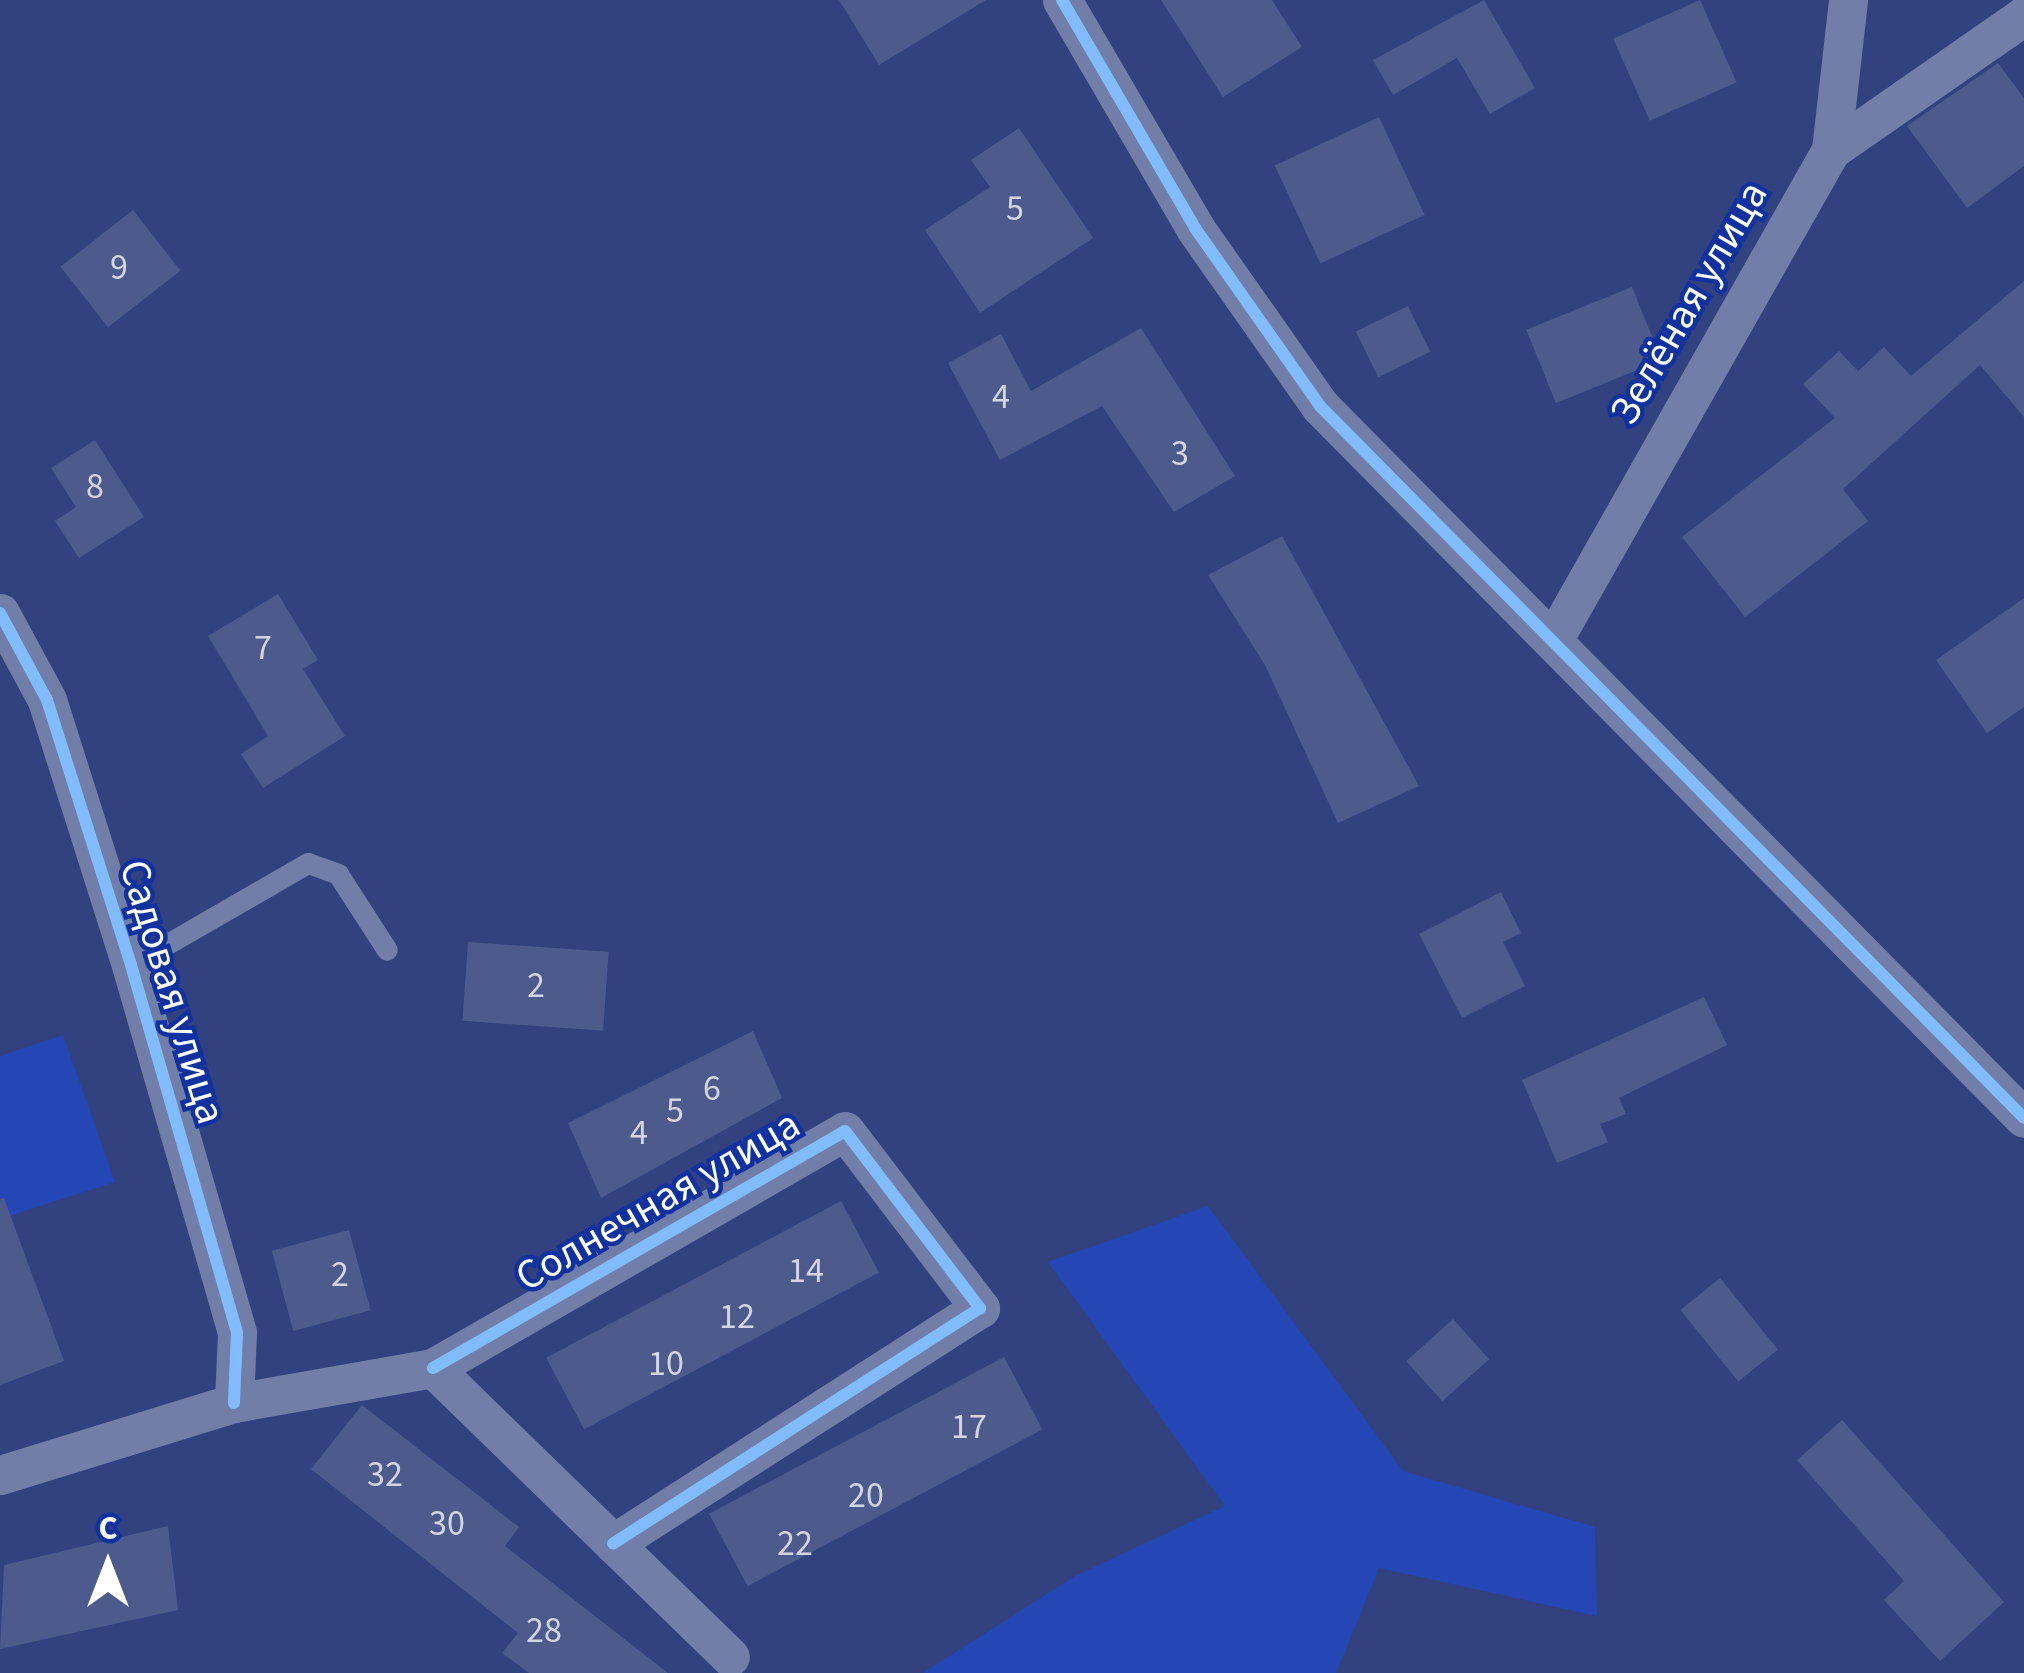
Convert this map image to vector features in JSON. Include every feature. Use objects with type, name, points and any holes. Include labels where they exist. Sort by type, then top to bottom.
[{"type":"street","points":[[1062,0],[1195,228],[1320,406],[1556,635],[2024,1118]]},
{"type":"street","name":"Зелёная улица","points":[[1556,635],[1831,150],[1848,0]]},
{"type":"street","points":[[1831,150],[2024,16]]},
{"type":"street","name":"Садовая улица","points":[[0,613],[46,700],[131,965],[237,1333],[234,1402]]},
{"type":"street","name":"Солнечная улица","points":[[0,1475],[234,1402],[433,1367],[845,1132],[980,1308],[614,1544]]},
{"type":"street","points":[[433,1367],[730,1657]]},
{"type":"lane","points":[[131,965],[308,863],[338,874],[387,950]]},
{"type":"shaded area","points":[[63,1035],[115,1182],[0,1219],[0,1056]]},
{"type":"shaded area","points":[[1208,1206],[1403,1471],[1595,1527],[1597,1616],[1379,1568],[1336,1673],[923,1673],[1075,1576],[1225,1506],[1048,1262]]},
{"type":"building","points":[[839,0],[986,0],[879,65]]},
{"type":"building","points":[[1161,0],[1272,0],[1302,47],[1223,97]]},
{"type":"building","points":[[1484,0],[1535,88],[1490,114],[1457,58],[1393,95],[1373,60]]},
{"type":"building","points":[[1700,0],[1737,82],[1650,121],[1613,39]]},
{"type":"building","points":[[1998,63],[2024,98],[2024,166],[1967,208],[1907,126]]},
{"type":"building","points":[[1379,117],[1425,215],[1320,263],[1275,166]]},
{"type":"building","points":[[1019,128],[1093,238],[980,313],[925,230],[990,187],[971,160]]},
{"type":"building","points":[[133,210],[180,271],[108,327],[61,267]]},
{"type":"building","points":[[2024,281],[2024,417],[1980,365],[1843,489],[1868,521],[1745,617],[1682,537],[1835,418],[1803,384],[1839,351],[1858,371],[1884,347],[1911,376]]},
{"type":"building","points":[[1632,287],[1662,360],[1556,403],[1526,330]]},
{"type":"building","points":[[1408,306],[1430,352],[1378,377],[1356,331]]},
{"type":"building","points":[[1141,328],[1235,476],[1174,512],[1102,406],[1000,460],[948,363],[1001,334],[1031,391]]},
{"type":"building","points":[[95,440],[144,517],[79,558],[55,521],[76,507],[51,468]]},
{"type":"building","points":[[1282,536],[1419,786],[1338,823],[1265,665],[1208,575]]},
{"type":"building","points":[[278,594],[318,660],[303,669],[345,736],[263,788],[241,754],[268,736],[208,636]]},
{"type":"building","points":[[2024,598],[2024,707],[1987,733],[1936,660]]},
{"type":"building","points":[[1501,892],[1521,933],[1503,942],[1525,986],[1462,1018],[1419,934]]},
{"type":"building","points":[[468,942],[609,952],[603,1031],[462,1021]]},
{"type":"building","points":[[1704,997],[1727,1045],[1619,1098],[1626,1114],[1600,1124],[1608,1142],[1557,1163],[1522,1080]]},
{"type":"building","points":[[753,1031],[782,1098],[601,1198],[568,1123]]},
{"type":"building","points":[[4,1198],[64,1361],[0,1385],[0,1199]]},
{"type":"building","points":[[841,1201],[879,1273],[584,1429],[546,1358]]},
{"type":"building","points":[[349,1230],[370,1310],[293,1331],[272,1251]]},
{"type":"building","points":[[1720,1278],[1778,1349],[1738,1382],[1680,1310]]},
{"type":"building","points":[[1453,1319],[1489,1359],[1442,1401],[1406,1361]]},
{"type":"building","points":[[1004,1357],[1042,1429],[748,1586],[709,1514]]},
{"type":"building","points":[[362,1405],[519,1527],[505,1546],[668,1673],[529,1673],[502,1653],[518,1633],[311,1469]]},
{"type":"building","points":[[1842,1420],[2004,1602],[1940,1661],[1884,1600],[1904,1581],[1797,1460]]},
{"type":"building","points":[[168,1526],[178,1610],[0,1649],[4,1565]]},
{"type":"cycle path","points":[[1062,0],[1195,228],[1320,406],[2024,1118]]},
{"type":"cycle path","points":[[0,613],[47,700],[131,965],[237,1333],[234,1403]]},
{"type":"cycle path","points":[[433,1368],[845,1131],[980,1308],[613,1544]]}]
